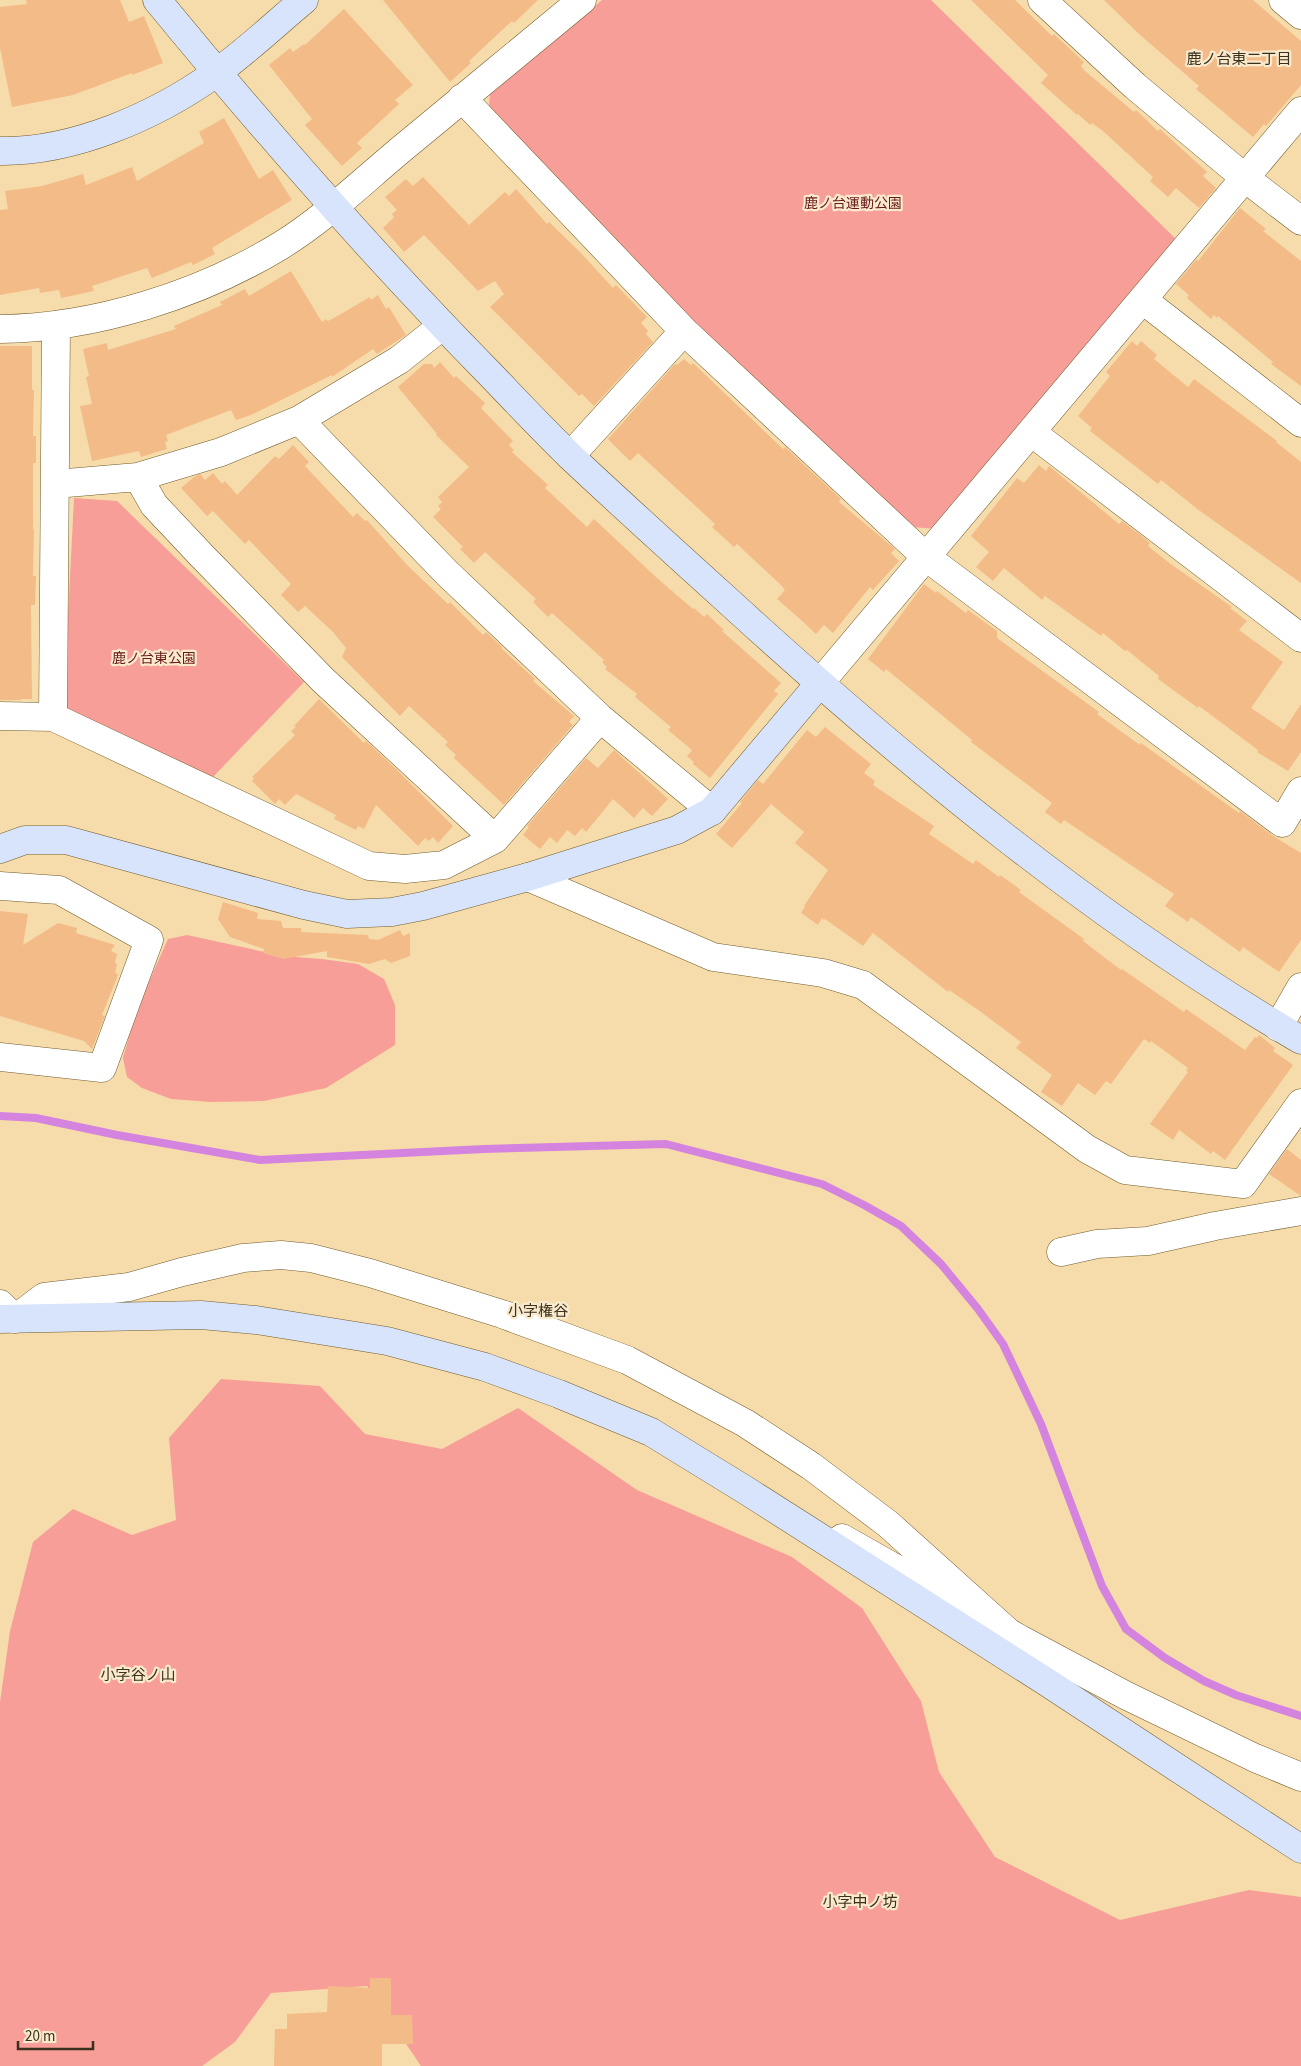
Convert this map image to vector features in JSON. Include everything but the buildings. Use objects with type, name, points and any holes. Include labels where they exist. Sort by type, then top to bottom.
[{"type":"street","points":[[157,0],[216,73],[332,207],[442,326],[570,456],[819,684],[1005,836],[1147,942],[1301,1040]]},
{"type":"street","points":[[0,151],[44,147],[94,135],[135,120],[216,73],[304,0]]},
{"type":"street","points":[[0,329],[56,326],[152,304],[222,276],[280,245],[332,207],[582,0]]},
{"type":"street","points":[[1042,0],[1135,86],[1245,178],[1301,221]]},
{"type":"street","points":[[1283,0],[1301,15]]},
{"type":"street","points":[[462,98],[684,331],[926,557],[1282,823],[1301,791]]},
{"type":"street","points":[[0,849],[25,840],[66,840],[304,905],[347,914],[392,912],[423,906],[528,877],[677,830],[712,811],[1301,111]]},
{"type":"street","points":[[1143,300],[1301,423]]},
{"type":"street","points":[[53,717],[56,326]]},
{"type":"street","points":[[55,484],[138,477],[221,452],[299,420],[399,360],[442,326]]},
{"type":"street","points":[[570,456],[684,331]]},
{"type":"street","points":[[299,420],[447,573],[600,718],[712,811]]},
{"type":"street","points":[[1031,432],[1301,638]]},
{"type":"street","points":[[138,477],[154,505],[203,558],[323,680],[495,839]]},
{"type":"street","points":[[0,716],[53,717],[369,866],[405,870],[444,865],[495,839],[600,718]]},
{"type":"street","points":[[528,877],[713,957],[823,973],[863,985],[1087,1149],[1125,1170],[1243,1184],[1301,1102]]},
{"type":"street","points":[[0,886],[59,890],[149,940],[102,1068],[0,1057]]},
{"type":"street","points":[[1278,1026],[1301,987]]},
{"type":"street","points":[[1061,1252],[1097,1244],[1148,1241],[1214,1226],[1301,1211]]},
{"type":"street","points":[[5,1314],[44,1297],[129,1288],[182,1272],[234,1260],[280,1255],[311,1258],[362,1271],[502,1314],[627,1360],[745,1423],[812,1466],[888,1524],[1008,1632]]},
{"type":"street","points":[[5,1314],[201,1315],[256,1320],[387,1341],[485,1367],[596,1409],[650,1432],[747,1491],[1036,1675],[1301,1849]]},
{"type":"street","points":[[747,1491],[803,1516],[1008,1632],[1125,1695],[1255,1758],[1301,1777]]},
{"type":"green space","name":"鹿ノ台運動公園","points":[[602,0],[931,0],[1179,242],[937,529],[912,527],[691,330],[488,115],[490,94]]},
{"type":"green space","name":"鹿ノ台東公園","points":[[74,498],[117,501],[304,682],[213,777],[63,717]]},
{"type":"green space","points":[[187,935],[283,956],[358,964],[384,979],[395,1005],[395,1045],[326,1088],[264,1101],[211,1102],[171,1099],[142,1088],[127,1077],[123,1058],[138,1006],[168,939]]},
{"type":"green space","points":[[221,1379],[320,1386],[365,1434],[442,1449],[518,1408],[637,1490],[792,1557],[862,1608],[921,1701],[939,1772],[995,1857],[1120,1920],[1249,1890],[1301,1897],[1301,2066],[421,2066],[367,1986],[271,1993],[235,2042],[202,2066],[0,2066],[0,1702],[10,1631],[33,1542],[73,1509],[132,1535],[176,1520],[169,1438]]},
{"type":"waterway","points":[[0,1116],[36,1118],[117,1135],[260,1160],[484,1149],[666,1144],[822,1184],[901,1226],[941,1264],[978,1309],[1003,1344],[1041,1424],[1102,1586],[1126,1629],[1165,1658],[1204,1681],[1236,1695],[1301,1716]]},
{"type":"district","name":"鹿ノ台東二丁目","points":[[1239,59]]},
{"type":"district","name":"小字権谷","points":[[538,1311]]},
{"type":"district","name":"小字谷ノ山","points":[[138,1675]]},
{"type":"district","name":"小字中ノ坊","points":[[860,1902]]}]
